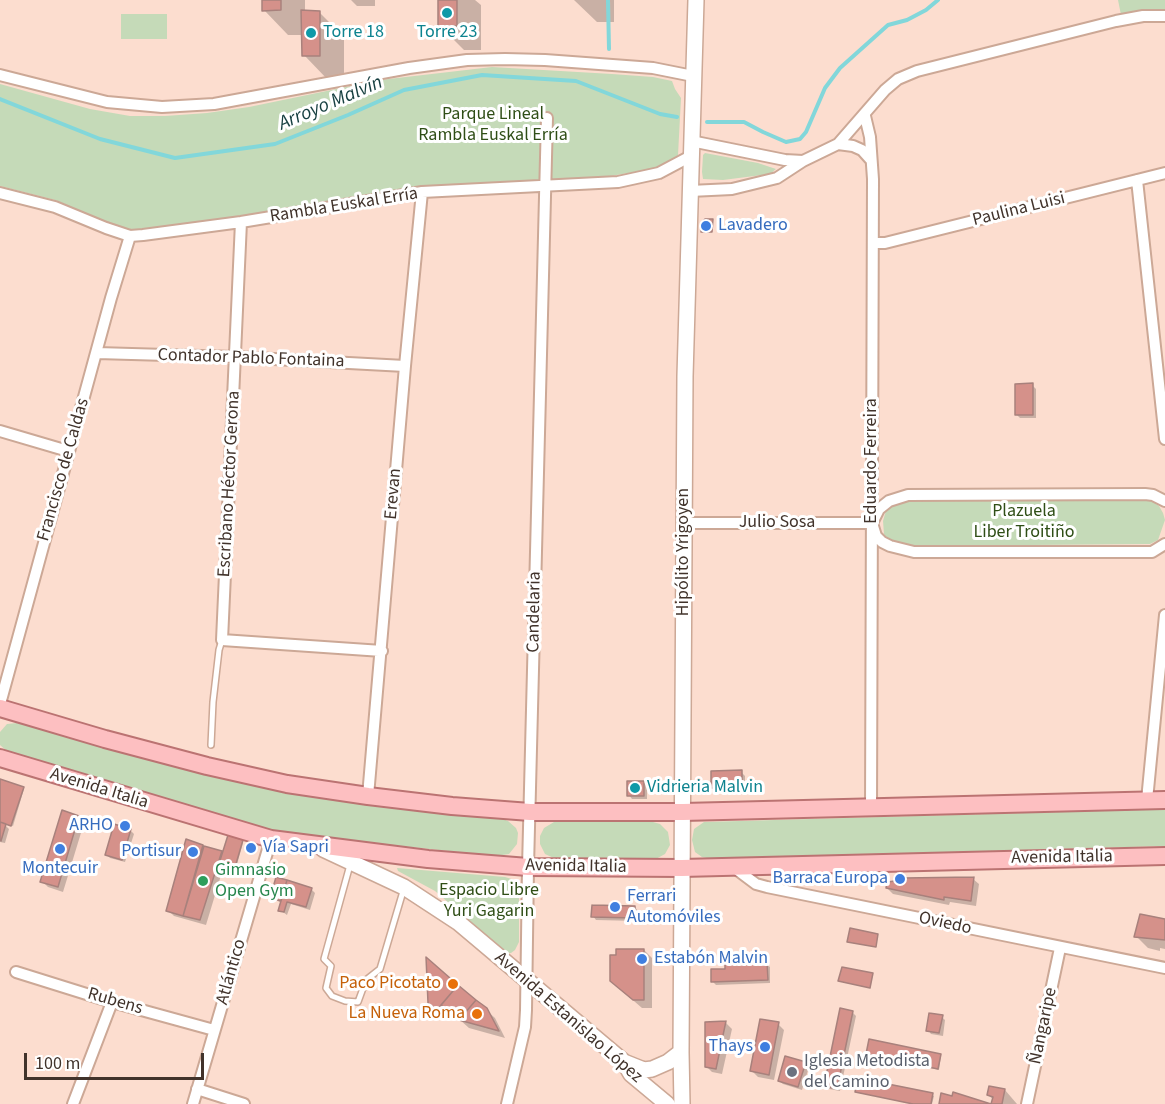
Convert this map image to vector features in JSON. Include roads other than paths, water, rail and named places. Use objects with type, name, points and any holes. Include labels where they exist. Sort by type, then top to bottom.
[{"type":"main road","points":[[0,706],[105,739],[287,784],[452,806],[530,812],[683,812],[1165,800]]},
{"type":"main road","name":"Avenida Italia","points":[[0,758],[271,839],[428,859],[528,867],[682,867],[1165,856]]},
{"type":"street","name":"Hipólito Yrigoyen","points":[[682,1104],[683,523],[696,0]]},
{"type":"street","points":[[690,191],[732,189],[777,178],[803,161],[838,144],[865,116],[885,90],[898,79],[917,71],[1116,21],[1143,16],[1165,16]]},
{"type":"street","points":[[0,75],[107,102],[162,107],[235,101],[409,68],[466,60],[505,58],[545,60],[652,68],[693,76]]},
{"type":"street","name":"Eduardo Ferreira","points":[[865,116],[868,124],[873,179],[871,808]]},
{"type":"street","name":"Candelaria","points":[[507,1104],[525,1027],[547,118]]},
{"type":"street","points":[[838,144],[862,150],[871,160]]},
{"type":"street","points":[[691,148],[803,161]]},
{"type":"street","name":"Rambla Euskal Erría","points":[[0,193],[55,207],[130,236],[242,222],[422,192],[618,182],[659,172],[691,148]]},
{"type":"street","name":"Paulina Luisi","points":[[873,243],[885,243],[1165,173]]},
{"type":"street","points":[[1137,180],[1165,439]]},
{"type":"street","name":"Erevan","points":[[368,796],[422,192]]},
{"type":"street","name":"Escribano Héctor Gerona","points":[[222,640],[242,222]]},
{"type":"street","name":"Francisco de Caldas","points":[[0,706],[68,451],[130,236]]},
{"type":"street","name":"Contador Pablo Fontaina","points":[[97,353],[236,357],[405,366]]},
{"type":"street","points":[[0,431],[68,451]]},
{"type":"street","points":[[1165,501],[1145,494],[908,495],[889,501],[879,509],[872,524],[876,536],[882,542],[914,552],[1152,552],[1165,544]]},
{"type":"street","name":"Julio Sosa","points":[[683,523],[872,524]]},
{"type":"street","points":[[1148,800],[1165,615]]},
{"type":"street","points":[[222,640],[382,651]]},
{"type":"street","name":"Atlántico","points":[[193,1104],[271,839]]},
{"type":"street","name":"Avenida Estanislao López","points":[[312,845],[404,887],[459,923],[624,1062],[631,1074],[667,1104]]},
{"type":"street","name":"Oviedo","points":[[731,866],[756,884],[767,887],[1165,968]]},
{"type":"street","name":"Ñangaripe","points":[[1027,1104],[1060,948]]},
{"type":"street","name":"Rubens","points":[[16,972],[112,1002],[214,1030]]},
{"type":"street","points":[[73,1104],[112,1002]]},
{"type":"street","points":[[624,1062],[644,1070],[652,1069],[668,1062],[681,1052]]},
{"type":"street","points":[[197,1089],[244,1104]]},
{"type":"lane","name":"Escribano Héctor Gerona","points":[[211,745],[215,681],[222,640]]},
{"type":"lane","points":[[351,861],[324,959],[332,966],[326,988],[332,996],[345,1001],[358,1002],[366,980],[380,969],[404,887]]},
{"type":"waterway","points":[[608,0],[609,49]]},
{"type":"waterway","name":"Arroyo Malvín","points":[[707,122],[744,122],[786,142],[800,139],[806,132],[825,88],[840,68],[888,25],[907,20],[926,10],[938,0]]},
{"type":"waterway","name":"Arroyo Malvín","points":[[0,99],[100,139],[175,158],[275,144],[404,90],[482,75],[576,81],[660,114],[677,117]]},
{"type":"place","name":"Torre 23","points":[[447,13]]},
{"type":"place","name":"Torre 18","points":[[311,33]]},
{"type":"place","name":"Lavadero","points":[[706,226]]},
{"type":"place","name":"Vidrieria Malvin","points":[[635,788]]},
{"type":"place","name":"ARHO","points":[[125,826]]},
{"type":"place","name":"Vía Sapri","points":[[251,848]]},
{"type":"place","name":"Montecuir","points":[[60,849]]},
{"type":"place","name":"Portisur","points":[[193,852]]},
{"type":"place","name":"Barraca Europa","points":[[900,879]]},
{"type":"place","name":"Gimnasio Open Gym","points":[[203,881]]},
{"type":"place","name":"Ferrari Automóviles","points":[[615,907]]},
{"type":"place","name":"Estabón Malvin","points":[[642,959]]},
{"type":"place","name":"Paco Picotato","points":[[453,984]]},
{"type":"place","name":"La Nueva Roma","points":[[477,1014]]},
{"type":"place","name":"Thays","points":[[765,1047]]},
{"type":"place","name":"Iglesia Metodista del Camino","points":[[792,1072]]},
{"type":"park label","name":"Parque Lineal Rambla Euskal Erría","points":[[493,125]]},
{"type":"park label","name":"Plazuela Liber Troitiño","points":[[1024,522]]},
{"type":"park label","name":"Espacio Libre Yuri Gagarin","points":[[489,901]]}]
